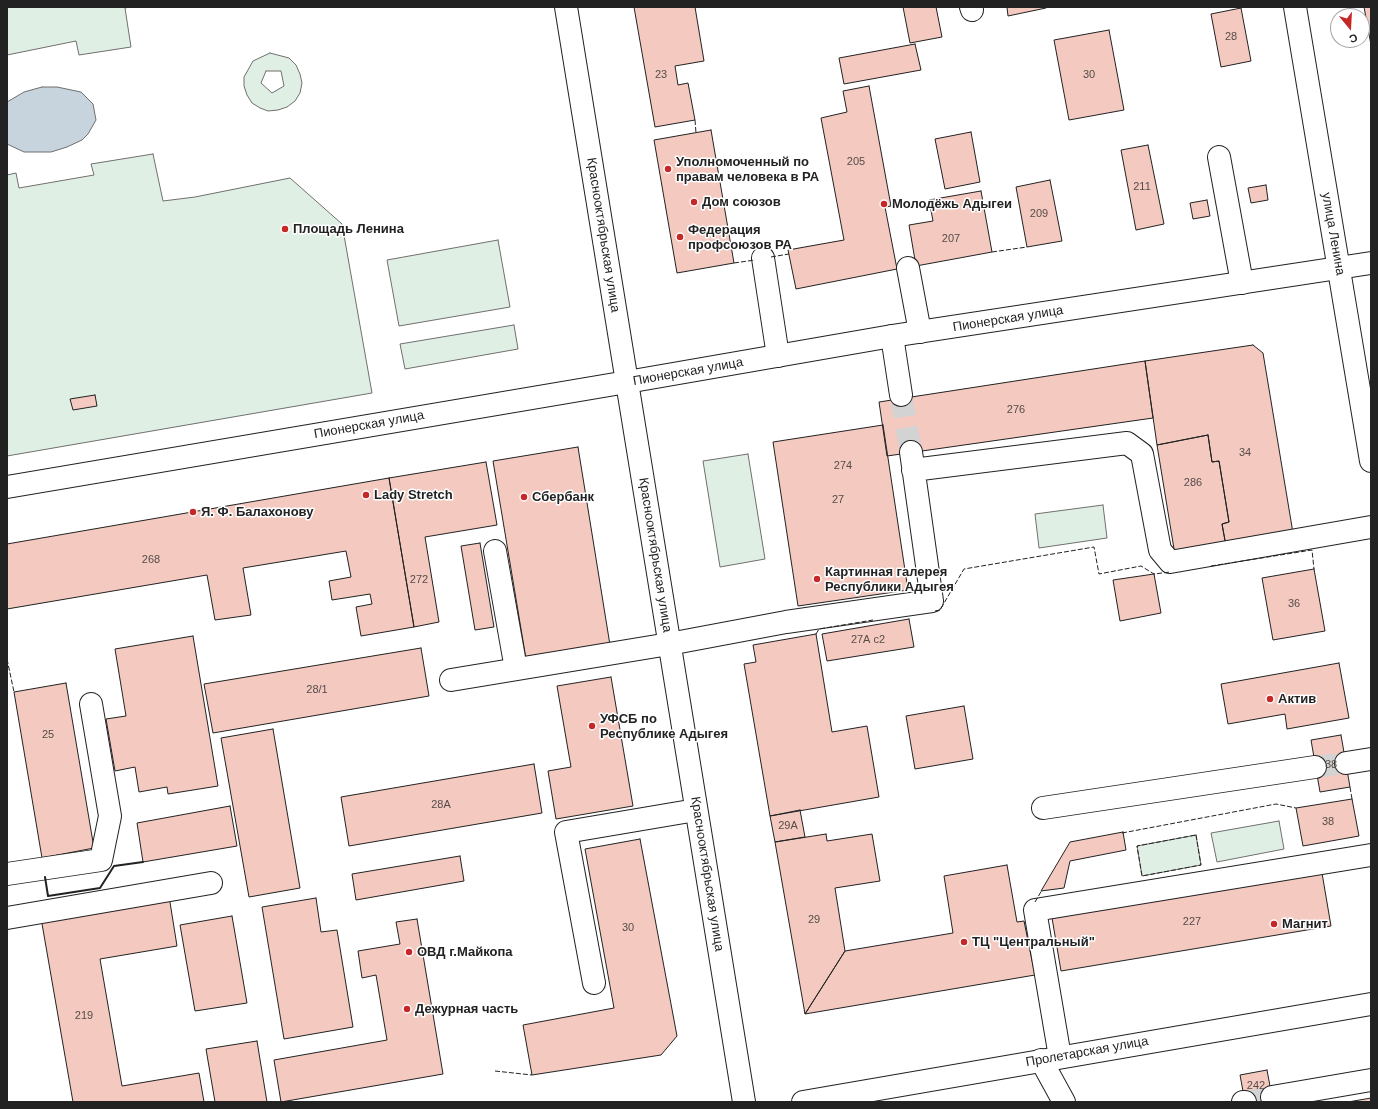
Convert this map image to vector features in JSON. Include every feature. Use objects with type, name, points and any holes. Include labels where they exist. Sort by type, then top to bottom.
[{"type":"main road","name":"Краснооктябрьская улица","points":[[566,7],[744,1102]]},
{"type":"main road","name":"улица Ленина","points":[[1295,7],[1371,461]]},
{"type":"main road","points":[[1219,157],[1242,283]]},
{"type":"main road","points":[[763,258],[778,356]]},
{"type":"main road","name":"Пионерская улица","points":[[7,486],[892,336],[1371,263]]},
{"type":"main road","points":[[908,268],[920,332]]},
{"type":"main road","points":[[892,336],[901,395]]},
{"type":"main road","points":[[450,680],[669,644],[792,621],[932,601],[912,461],[1127,443],[1142,454],[1160,550],[1170,562],[1371,526]]},
{"type":"main road","points":[[495,551],[516,669]]},
{"type":"main road","points":[[7,874],[101,860],[110,816],[91,704]]},
{"type":"main road","points":[[1346,763],[1371,759]]},
{"type":"main road","points":[[1044,808],[1316,767]]},
{"type":"main road","points":[[594,983],[566,832],[696,810]]},
{"type":"main road","points":[[1064,1102],[1050,1058],[1035,910],[1371,855]]},
{"type":"main road","points":[[7,918],[211,883]]},
{"type":"main road","name":"Пролетарская улица","points":[[803,1102],[1050,1058],[1371,1004]]},
{"type":"main road","points":[[1272,1097],[1371,1080]]},
{"type":"green space","points":[[7,7],[130,7],[125,8],[131,47],[79,55],[76,41],[7,55]]},
{"type":"green space","points":[[270,53],[289,58],[296,65],[302,83],[300,93],[295,101],[287,107],[268,111],[252,103],[244,86],[244,77],[253,61]],"holes":[[[266,71],[281,71],[284,86],[272,93],[261,83]]]},
{"type":"green space","points":[[153,154],[163,201],[195,197],[290,178],[342,224],[372,393],[7,456],[7,175],[16,173],[19,188],[94,175],[91,164]]},
{"type":"green space","points":[[498,240],[510,307],[399,326],[387,260]]},
{"type":"green space","points":[[514,325],[518,349],[405,369],[400,344]]},
{"type":"green space","points":[[748,454],[765,559],[720,567],[703,461]]},
{"type":"green space","points":[[1103,505],[1107,538],[1039,548],[1035,514]]},
{"type":"green space","points":[[1279,821],[1284,849],[1217,862],[1211,833]]},
{"type":"green space","points":[[1196,835],[1201,865],[1142,876],[1137,846]]},
{"type":"shaded area","points":[[42,87],[57,87],[81,92],[93,104],[96,120],[88,134],[82,140],[67,147],[51,152],[24,152],[7,144],[7,102],[24,92]]},
{"type":"building","points":[[634,7],[695,7],[704,61],[675,66],[678,85],[688,83],[695,120],[655,127]]},
{"type":"building","points":[[903,7],[936,7],[942,37],[910,43]]},
{"type":"building","points":[[1007,7],[1046,7],[1046,8],[1008,16]]},
{"type":"building","points":[[1371,7],[1371,45],[1370,8],[1364,8]]},
{"type":"building","points":[[1241,8],[1251,61],[1221,67],[1211,14]]},
{"type":"building","points":[[1109,30],[1124,110],[1069,120],[1054,40]]},
{"type":"building","points":[[915,44],[921,70],[844,84],[839,58]]},
{"type":"building","points":[[869,86],[891,206],[885,207],[897,269],[796,289],[788,250],[844,240],[821,118],[847,112],[843,91]]},
{"type":"building","name":"Дом союзов","points":[[711,130],[734,263],[677,273],[654,140]]},
{"type":"building","points":[[971,132],[980,182],[945,189],[935,139]]},
{"type":"building","points":[[1148,145],[1164,224],[1136,230],[1121,150]]},
{"type":"building","points":[[1050,180],[1062,241],[1027,247],[1016,187]]},
{"type":"building","points":[[1266,185],[1268,200],[1251,203],[1248,188]]},
{"type":"building","points":[[981,191],[992,252],[916,266],[909,225],[933,221],[929,200]]},
{"type":"building","points":[[1207,200],[1210,216],[1193,219],[1190,203]]},
{"type":"building","points":[[1253,345],[1263,353],[1293,533],[1226,546],[1222,524],[1229,522],[1219,461],[1212,462],[1208,435],[1157,445],[1145,361]]},
{"type":"building","points":[[1145,361],[1153,418],[887,456],[879,402]]},
{"type":"building","points":[[95,395],[97,406],[73,410],[70,399]]},
{"type":"building","points":[[883,425],[908,590],[798,606],[773,442]]},
{"type":"building","points":[[1208,435],[1212,462],[1219,461],[1229,522],[1222,524],[1226,546],[1175,555],[1157,445]]},
{"type":"building","points":[[578,447],[610,645],[526,659],[493,461]]},
{"type":"building","points":[[486,462],[497,525],[425,537],[439,622],[414,627],[389,478]]},
{"type":"building","points":[[389,478],[414,627],[361,636],[356,607],[372,604],[370,594],[332,600],[329,581],[351,577],[346,551],[243,568],[251,615],[215,620],[207,575],[7,609],[7,544]]},
{"type":"building","points":[[480,543],[494,627],[475,630],[461,546]]},
{"type":"building","points":[[1314,569],[1325,631],[1273,640],[1262,578]]},
{"type":"building","points":[[1154,574],[1161,613],[1120,621],[1113,580]]},
{"type":"building","points":[[909,619],[914,647],[827,661],[822,634]]},
{"type":"building","points":[[816,634],[832,732],[867,726],[879,797],[770,816],[744,664],[756,662],[753,645]]},
{"type":"building","points":[[193,636],[218,786],[168,794],[167,787],[139,792],[135,767],[115,771],[106,719],[126,716],[115,649]]},
{"type":"building","points":[[421,648],[429,696],[213,733],[204,684]]},
{"type":"building","points":[[1339,663],[1349,718],[1287,729],[1285,714],[1228,724],[1221,684]]},
{"type":"building","name":"УФСБ по Республике Адыгея","points":[[611,677],[633,806],[556,819],[548,771],[571,767],[557,686]]},
{"type":"building","points":[[66,683],[94,848],[42,858],[14,692]]},
{"type":"building","points":[[964,706],[973,759],[915,769],[906,716]]},
{"type":"building","points":[[273,729],[300,888],[249,897],[221,738]]},
{"type":"building","points":[[1341,735],[1350,787],[1320,792],[1311,740]]},
{"type":"building","points":[[534,764],[542,813],[349,846],[341,797]]},
{"type":"building","points":[[1352,799],[1359,836],[1303,846],[1296,808]]},
{"type":"building","points":[[230,806],[237,846],[143,862],[137,823]]},
{"type":"building","points":[[800,810],[805,837],[775,842],[770,816]]},
{"type":"building","points":[[1123,832],[1126,850],[1070,861],[1064,888],[1041,891],[1070,842]]},
{"type":"building","points":[[826,834],[827,841],[872,834],[880,881],[835,888],[845,951],[805,1014],[775,842]]},
{"type":"building","points":[[640,839],[677,1036],[661,1055],[532,1075],[523,1025],[614,1008],[585,849]]},
{"type":"building","points":[[460,856],[464,881],[356,900],[352,874]]},
{"type":"building","name":"ТЦ \"Центральный\"","points":[[1007,865],[1017,922],[1024,921],[1035,975],[805,1014],[845,951],[953,933],[944,876]]},
{"type":"building","points":[[1322,873],[1331,926],[1061,971],[1052,918]]},
{"type":"building","points":[[169,896],[177,946],[100,959],[122,1086],[199,1073],[204,1102],[73,1102],[41,918]]},
{"type":"building","points":[[316,898],[321,932],[337,930],[353,1027],[284,1039],[262,907]]},
{"type":"building","points":[[232,916],[247,1003],[195,1011],[180,925]]},
{"type":"building","name":"Дежурная часть","points":[[417,919],[443,1074],[281,1102],[274,1060],[387,1040],[376,975],[362,978],[358,951],[400,944],[396,922]]},
{"type":"building","points":[[257,1041],[267,1102],[215,1102],[206,1049]]},
{"type":"building","points":[[1267,1070],[1273,1102],[1245,1102],[1240,1075]]},
{"type":"building","points":[[1371,1098],[1371,1102],[1348,1102]]},
{"type":"tunnel","points":[[901,395],[911,452]]},
{"type":"tunnel","points":[[1315,767],[1346,763]]},
{"type":"tunnel","points":[[1245,1102],[1272,1097]]},
{"type":"fence","points":[[695,120],[696,133]]},
{"type":"fence","points":[[992,252],[1027,247]]},
{"type":"fence","points":[[771,257],[789,254]]},
{"type":"fence","points":[[734,263],[755,260]]},
{"type":"fence","points":[[935,611],[940,610],[964,569],[1094,547],[1099,574],[1141,566],[1154,574],[1170,572]]},
{"type":"fence","points":[[1211,566],[1312,550],[1314,569]]},
{"type":"fence","points":[[816,634],[819,629],[873,620]]},
{"type":"fence","points":[[7,659],[14,692]]},
{"type":"fence","points":[[1350,787],[1352,799]]},
{"type":"fence","points":[[1122,833],[1276,804],[1296,808]]},
{"type":"fence","points":[[1196,835],[1201,865],[1142,876],[1137,846],[1196,835]]},
{"type":"fence","points":[[1035,902],[1042,890]]},
{"type":"fence","points":[[495,1071],[532,1075]]},
{"type":"wall","points":[[45,877],[48,896],[100,888],[114,866],[143,862]]},
{"type":"place","name":"Уполномоченный по правам человека в РА","points":[[668,169]]},
{"type":"place","name":"Дом союзов","points":[[694,202]]},
{"type":"place","name":"Молодёжь Адыгеи","points":[[884,204]]},
{"type":"place","name":"Площадь Ленина","points":[[285,229]]},
{"type":"place","name":"Федерация профсоюзов РА","points":[[680,237]]},
{"type":"place","name":"Lady Stretch","points":[[366,495]]},
{"type":"place","name":"Сбербанк","points":[[524,497]]},
{"type":"place","name":"Я. Ф. Балахонову","points":[[193,512]]},
{"type":"place","name":"Картинная галерея Республики Адыгея","points":[[817,579]]},
{"type":"place","name":"Актив","points":[[1270,699]]},
{"type":"place","name":"УФСБ по Республике Адыгея","points":[[592,726]]},
{"type":"place","name":"Магнит","points":[[1274,924]]},
{"type":"place","name":"ТЦ \"Центральный\"","points":[[964,942]]},
{"type":"place","name":"ОВД г.Майкопа","points":[[409,952]]},
{"type":"place","name":"Дежурная часть","points":[[407,1009]]}]
